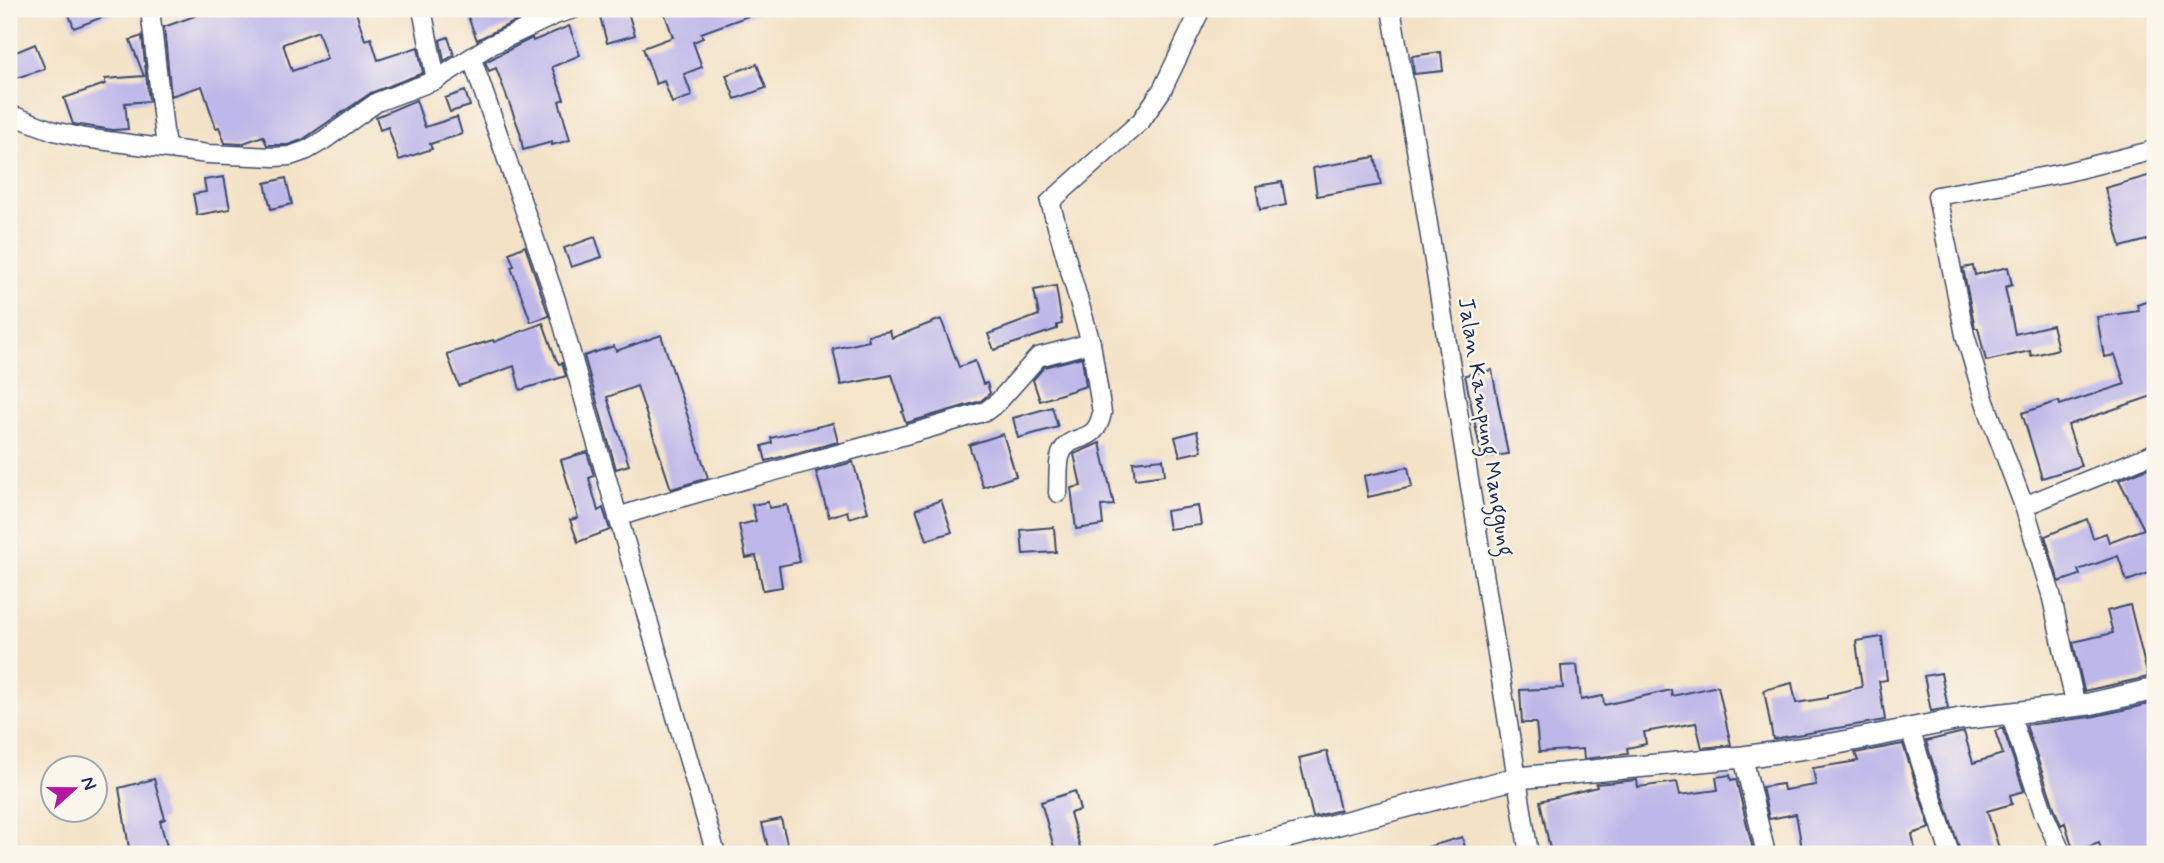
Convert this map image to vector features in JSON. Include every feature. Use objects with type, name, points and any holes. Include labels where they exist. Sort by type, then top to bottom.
[{"type":"street","points":[[422,9],[436,80]]},
{"type":"street","points":[[1058,493],[1060,455],[1071,442],[1095,433],[1102,413],[1091,343],[1051,202],[1141,121],[1162,90],[1201,9]]},
{"type":"street","name":"Jalan Kampung Manggung","points":[[1391,9],[1529,854]]},
{"type":"street","points":[[153,10],[166,148]]},
{"type":"street","points":[[9,114],[54,131],[84,138],[208,154],[290,156],[324,140],[377,102],[436,80],[489,46],[562,11]]},
{"type":"street","points":[[472,59],[556,300],[716,854]]},
{"type":"street","points":[[2076,707],[2051,594],[2024,506],[1973,366],[1937,196],[2063,173],[2155,150]]},
{"type":"street","points":[[618,517],[812,459],[898,439],[986,411],[998,402],[1038,357],[1091,343]]},
{"type":"street","points":[[2024,506],[2155,453]]},
{"type":"street","points":[[1222,854],[1517,778],[1743,757],[1833,744],[1960,719],[2076,707],[2155,689]]},
{"type":"street","points":[[2010,713],[2044,814],[2062,854]]},
{"type":"street","points":[[1910,729],[1950,854]]},
{"type":"street","points":[[1743,757],[1766,854]]},
{"type":"building","points":[[67,9],[121,9],[121,10],[74,28]]},
{"type":"building","points":[[214,9],[355,9],[365,40],[371,38],[378,60],[418,47],[423,73],[371,93],[302,140],[288,145],[267,145],[263,136],[241,144],[225,143],[219,127],[216,128],[202,86],[171,96],[164,27]],"holes":[[[318,31],[327,59],[292,71],[283,44]]]},
{"type":"building","points":[[465,9],[521,9],[524,17],[477,40]]},
{"type":"building","points":[[598,9],[627,9],[635,35],[607,43]]},
{"type":"building","points":[[663,9],[762,11],[701,33],[703,38],[693,42],[702,67],[684,74],[692,96],[672,103],[664,81],[656,84],[643,48],[673,37]]},
{"type":"building","points":[[569,26],[580,55],[552,67],[564,99],[559,101],[570,140],[523,150],[520,132],[496,68],[489,71],[485,62],[532,38],[533,41]]},
{"type":"building","points":[[142,36],[149,101],[125,103],[128,129],[113,130],[73,124],[64,98],[105,84],[105,79],[144,76],[130,40]]},
{"type":"building","points":[[448,37],[454,55],[444,61],[440,40]]},
{"type":"building","points":[[35,44],[45,69],[9,80],[9,55]]},
{"type":"building","points":[[1441,52],[1443,71],[1414,74],[1412,56]]},
{"type":"building","points":[[757,64],[766,88],[735,99],[726,75]]},
{"type":"building","points":[[465,91],[470,106],[450,112],[445,98]]},
{"type":"building","points":[[416,100],[425,127],[457,117],[462,134],[430,144],[432,149],[399,160],[388,127],[380,130],[376,117]]},
{"type":"building","points":[[1375,157],[1381,185],[1317,196],[1313,168]]},
{"type":"building","points":[[2155,174],[2155,238],[2121,247],[2105,188]]},
{"type":"building","points":[[224,177],[230,209],[197,215],[193,194],[206,192],[204,180]]},
{"type":"building","points":[[286,178],[292,204],[271,209],[265,183]]},
{"type":"building","points":[[1282,182],[1286,205],[1260,210],[1256,186]]},
{"type":"building","points":[[595,237],[602,257],[571,267],[564,248]]},
{"type":"building","points":[[525,246],[549,316],[531,322],[511,267],[514,266],[509,253]]},
{"type":"building","points":[[1973,266],[1975,275],[2008,267],[2012,285],[2005,287],[2015,334],[2052,325],[2058,349],[2031,356],[2030,351],[1986,361],[1978,328],[1975,328],[1963,268]]},
{"type":"building","points":[[1056,286],[1062,324],[1057,325],[1057,329],[994,350],[988,334],[1039,315],[1034,290]]},
{"type":"building","points":[[2155,299],[2155,395],[2068,425],[2081,466],[2042,478],[2022,413],[2059,401],[2060,405],[2125,384],[2115,355],[2104,357],[2097,317],[2139,311],[2137,305]]},
{"type":"building","points":[[941,319],[959,367],[975,361],[983,384],[987,383],[990,393],[981,401],[906,423],[892,375],[841,385],[833,349],[869,341],[868,335],[890,331],[892,338]]},
{"type":"building","points":[[543,323],[556,359],[559,364],[562,363],[566,376],[520,390],[514,366],[459,386],[447,354],[493,340],[494,342]]},
{"type":"building","points":[[661,335],[708,478],[671,489],[637,386],[607,397],[629,465],[616,469],[584,356],[614,346],[616,351]]},
{"type":"building","points":[[1082,357],[1086,386],[1040,401],[1033,380],[1044,367]]},
{"type":"building","points":[[1492,370],[1508,454],[1482,458],[1465,375]]},
{"type":"building","points":[[1052,407],[1058,427],[1018,438],[1013,418]]},
{"type":"building","points":[[833,423],[838,442],[766,461],[762,446],[772,443],[771,438]]},
{"type":"building","points":[[1197,431],[1202,451],[1180,456],[1175,437]]},
{"type":"building","points":[[1003,434],[1016,476],[983,487],[969,445]]},
{"type":"building","points":[[1100,443],[1114,505],[1101,506],[1103,525],[1076,529],[1071,488],[1081,486],[1074,454]]},
{"type":"building","points":[[587,452],[594,476],[589,478],[598,511],[603,508],[610,530],[578,542],[570,520],[578,518],[561,460]]},
{"type":"building","points":[[1163,459],[1165,475],[1135,479],[1133,462]]},
{"type":"building","points":[[853,462],[868,512],[849,518],[847,511],[829,517],[816,472]]},
{"type":"building","points":[[2155,465],[2155,571],[2127,581],[2118,556],[2078,570],[2080,575],[2059,582],[2045,536],[2087,519],[2093,538],[2106,533],[2109,542],[2144,529],[2119,480]]},
{"type":"building","points":[[1408,467],[1412,487],[1368,497],[1364,476]]},
{"type":"building","points":[[941,500],[952,532],[927,540],[916,509]]},
{"type":"building","points":[[768,502],[769,508],[787,505],[800,562],[779,566],[782,587],[763,590],[756,556],[746,558],[739,525],[756,521],[752,505]]},
{"type":"building","points":[[1198,506],[1201,525],[1169,529],[1166,511]]},
{"type":"building","points":[[1054,527],[1056,552],[1023,554],[1021,530]]},
{"type":"building","points":[[2130,605],[2148,677],[2084,691],[2073,642],[2113,633],[2107,611]]},
{"type":"building","points":[[1882,637],[1887,680],[1879,681],[1885,720],[1773,739],[1764,690],[1792,683],[1796,703],[1827,698],[1827,695],[1862,687],[1856,641]]},
{"type":"building","points":[[1577,665],[1581,700],[1603,696],[1604,705],[1671,690],[1672,696],[1718,686],[1731,745],[1702,748],[1696,723],[1644,732],[1646,744],[1627,748],[1628,754],[1584,759],[1583,749],[1539,752],[1536,723],[1522,723],[1520,690],[1563,688],[1561,666]]},
{"type":"building","points":[[1941,673],[1948,708],[1931,711],[1924,676]]},
{"type":"building","points":[[2154,703],[2155,854],[2103,854],[2099,843],[2074,852],[2065,823],[2061,825],[2055,810],[2026,725],[2091,717]]},
{"type":"building","points":[[2003,728],[2024,791],[2010,795],[2012,804],[1987,811],[2001,854],[1961,854],[1926,741],[1964,732],[1973,763],[2003,754],[1995,731]]},
{"type":"building","points":[[1903,744],[1930,828],[1912,834],[1916,854],[1803,854],[1796,814],[1769,819],[1762,787],[1783,784],[1784,790],[1816,785],[1813,768],[1858,761],[1855,753]]},
{"type":"building","points":[[1327,751],[1340,810],[1313,817],[1299,758]]},
{"type":"building","points":[[1730,775],[1731,780],[1736,779],[1754,854],[1551,854],[1540,801],[1597,787],[1596,784],[1637,780],[1638,787],[1677,782],[1680,795],[1718,790],[1716,777]]},
{"type":"building","points":[[154,779],[165,819],[160,821],[169,854],[130,854],[119,788]]},
{"type":"building","points":[[1075,791],[1080,810],[1070,813],[1082,854],[1056,854],[1041,802]]},
{"type":"building","points":[[781,819],[788,847],[769,852],[762,823]]},
{"type":"building","points":[[1462,837],[1467,854],[1417,854],[1417,850]]}]
